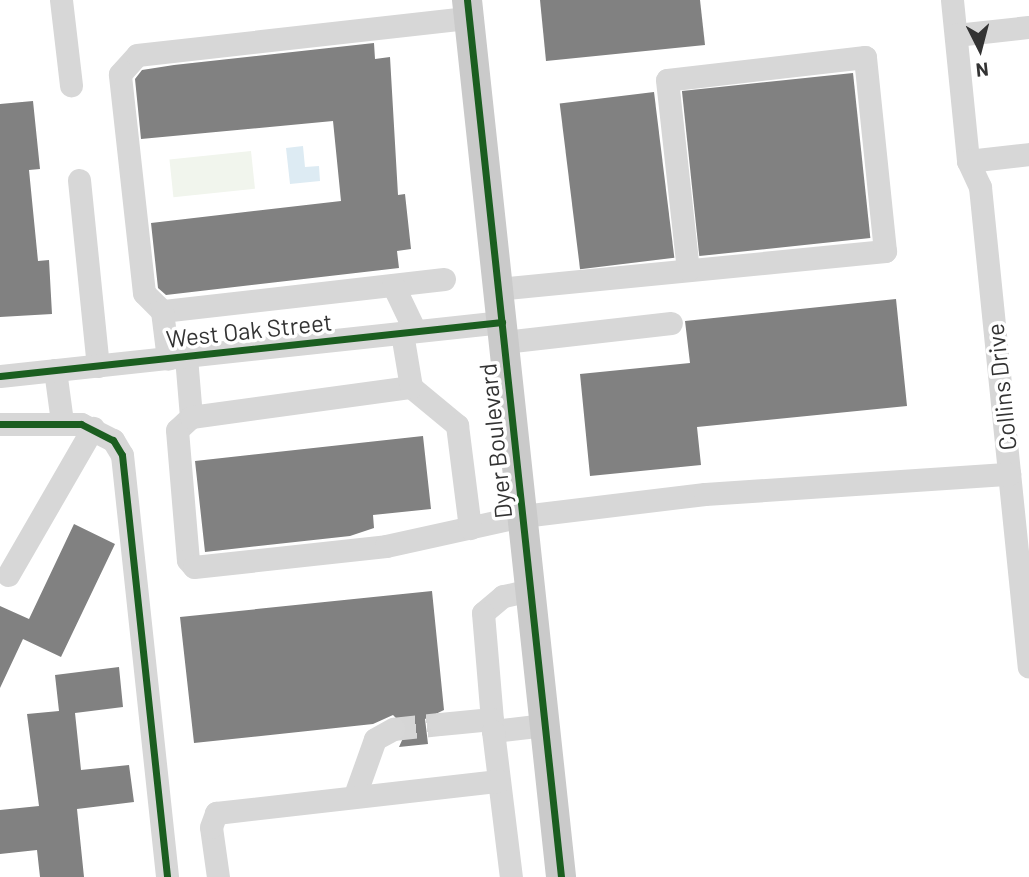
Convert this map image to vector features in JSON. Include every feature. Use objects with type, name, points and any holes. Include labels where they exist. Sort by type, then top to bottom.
[{"type":"main road","name":"Dyer Boulevard","points":[[468,9],[561,877]]},
{"type":"street","points":[[61,0],[71,85]]},
{"type":"street","name":"Collins Drive","points":[[953,0],[968,161],[979,187],[1009,474],[1021,518],[1029,667]]},
{"type":"street","points":[[191,417],[162,311],[144,293],[120,74],[137,55],[468,9]]},
{"type":"street","points":[[956,35],[1029,27]]},
{"type":"street","points":[[498,289],[886,251],[866,57],[667,80],[688,270]]},
{"type":"street","points":[[968,161],[1029,154]]},
{"type":"street","points":[[79,180],[98,366]]},
{"type":"street","points":[[162,311],[443,279]]},
{"type":"street","points":[[393,285],[408,332],[411,387],[457,425],[470,528]]},
{"type":"street","name":"West Oak Street","points":[[0,376],[408,332],[503,332],[671,324]]},
{"type":"street","points":[[55,370],[62,422]]},
{"type":"street","points":[[411,387],[191,417],[177,430],[188,559],[194,567],[386,547],[523,516],[705,494],[1009,474]]},
{"type":"street","points":[[0,424],[62,422],[93,428],[113,440],[127,472],[167,877]]},
{"type":"street","points":[[8,575],[93,428]]},
{"type":"street","points":[[511,877],[498,781],[483,613],[503,596],[530,590]]},
{"type":"street","points":[[440,724],[545,726]]},
{"type":"street","points":[[355,795],[375,739],[393,729]]},
{"type":"street","points":[[218,877],[211,827],[216,813],[355,795],[498,781]]},
{"type":"shaded area","points":[[303,146],[305,167],[319,166],[320,181],[290,184],[286,148]]},
{"type":"shaded area","points":[[251,151],[255,189],[173,197],[169,160]]},
{"type":"building","points":[[540,0],[700,0],[705,45],[546,61]]},
{"type":"building","points":[[374,43],[375,59],[390,57],[398,195],[405,194],[411,249],[397,251],[399,268],[166,295],[158,288],[151,223],[341,201],[333,121],[141,139],[135,79],[142,70]]},
{"type":"building","points":[[853,73],[870,238],[699,256],[682,91]]},
{"type":"building","points":[[654,92],[674,258],[580,269],[560,104]]},
{"type":"building","points":[[33,101],[40,169],[29,170],[38,261],[49,260],[52,314],[0,317],[0,104]]},
{"type":"building","points":[[896,299],[907,406],[697,427],[701,465],[590,476],[580,374],[690,363],[685,321]]},
{"type":"building","points":[[423,436],[431,509],[373,515],[374,528],[350,536],[205,552],[195,461]]},
{"type":"building","points":[[74,524],[115,544],[61,657],[23,639],[0,688],[0,606],[29,619]]},
{"type":"building","points":[[432,591],[444,710],[425,719],[428,744],[399,747],[407,729],[393,715],[373,724],[194,743],[180,617]]},
{"type":"building","points":[[119,667],[123,707],[75,713],[81,770],[129,765],[134,802],[77,809],[84,877],[40,877],[37,850],[0,854],[0,810],[39,806],[27,714],[59,711],[55,675]]},
{"type":"tunnel","points":[[393,729],[440,724]]},
{"type":"cycle path","points":[[467,0],[561,877]]},
{"type":"cycle path","points":[[0,376],[502,322]]},
{"type":"cycle path","points":[[0,424],[81,424],[113,440],[122,455],[167,877]]}]
